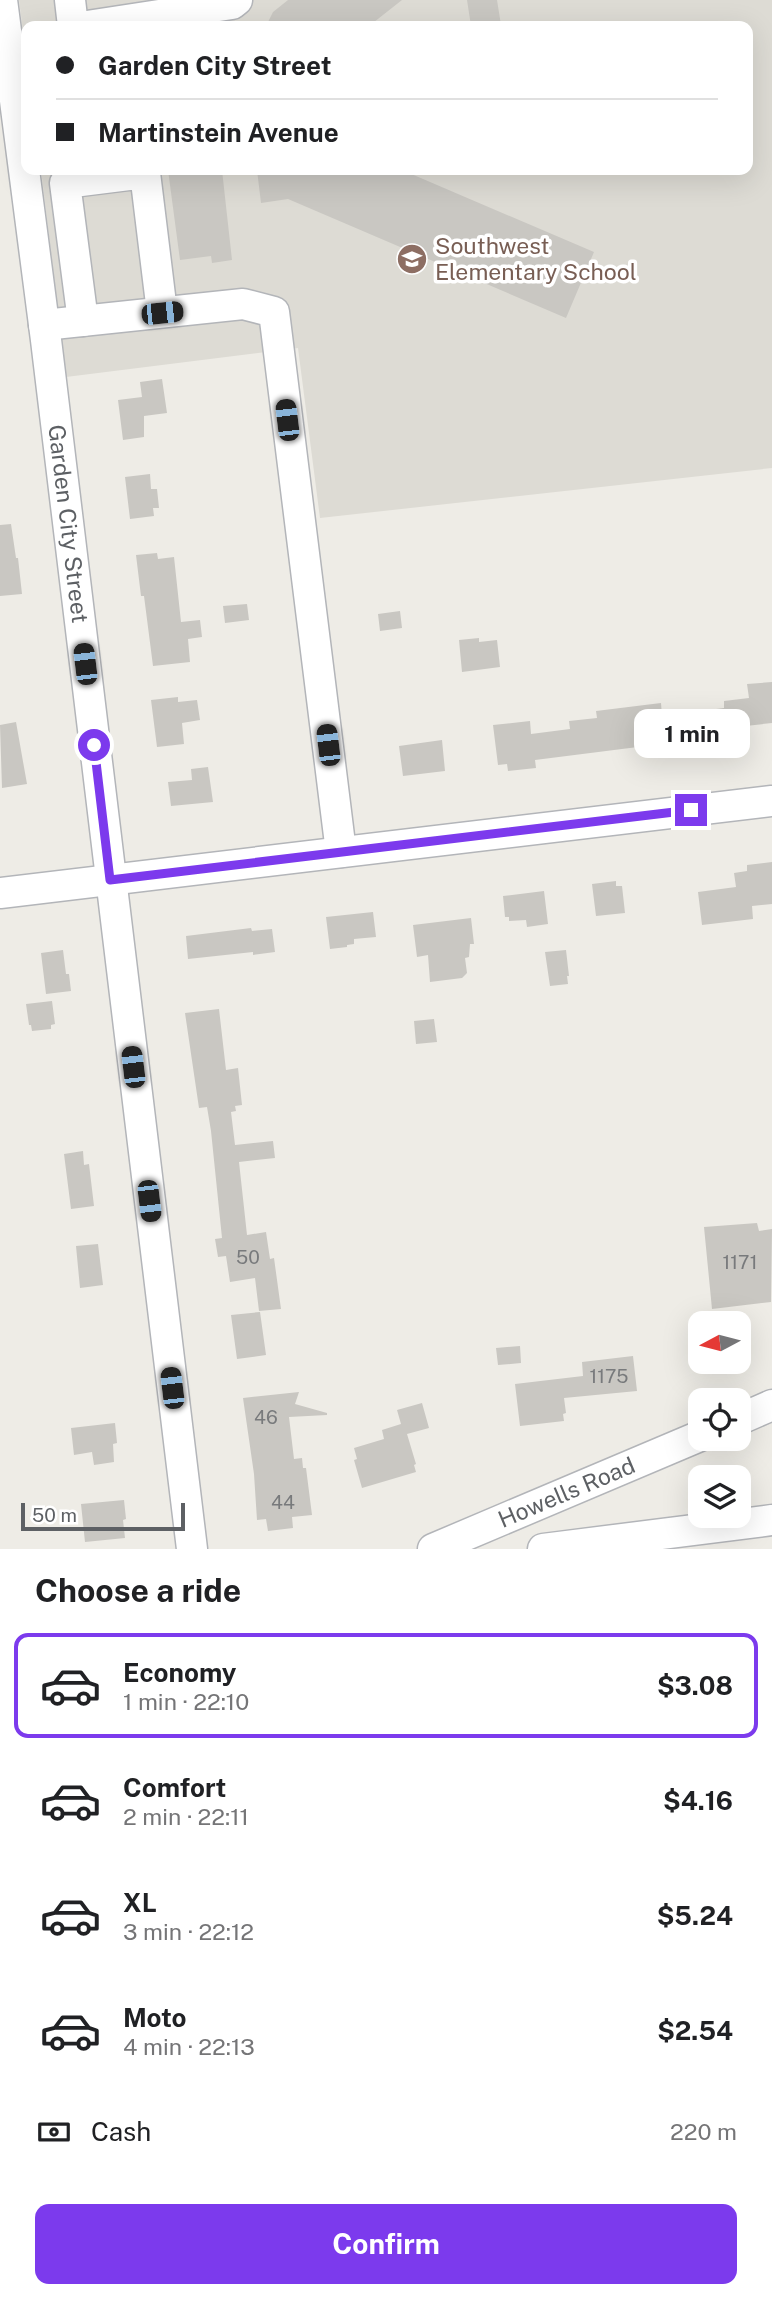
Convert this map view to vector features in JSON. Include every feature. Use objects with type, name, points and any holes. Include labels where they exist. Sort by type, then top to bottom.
[{"type":"street","name":"Garden City Street","points":[[2,0],[17,37],[21,80]]},
{"type":"street","points":[[70,0],[72,21]]},
{"type":"street","points":[[120,21],[232,4],[237,0]]},
{"type":"street","name":"Garden City Street","points":[[30,175],[44,325],[192,1549]]},
{"type":"street","points":[[83,321],[65,183],[129,175]]},
{"type":"street","points":[[145,175],[162,313]]},
{"type":"street","points":[[44,325],[243,304],[274,312],[341,852]]},
{"type":"street","points":[[0,893],[772,801]]},
{"type":"street","points":[[751,1414],[772,1405]]},
{"type":"street","name":"Howells Road","points":[[433,1549],[688,1441]]},
{"type":"street","points":[[543,1549],[772,1520]]},
{"type":"shaded area","name":"Southwest Elementary School","points":[[19,0],[772,0],[772,468],[320,518],[298,348],[66,377],[42,175],[753,175],[753,21],[22,21]]},
{"type":"building","points":[[288,0],[402,0],[375,21],[268,21],[273,12]]},
{"type":"building","points":[[467,0],[497,0],[500,21],[470,21]]},
{"type":"building","points":[[169,175],[223,175],[232,260],[212,263],[211,256],[180,260]]},
{"type":"building","points":[[258,175],[414,175],[594,252],[566,318],[288,199],[261,203]]},
{"type":"building","points":[[162,379],[167,413],[144,416],[144,437],[123,440],[118,400],[142,397],[140,382]]},
{"type":"building","points":[[150,474],[151,489],[157,489],[159,508],[153,508],[154,516],[130,519],[125,477]]},
{"type":"building","points":[[11,524],[22,594],[0,596],[0,525]]},
{"type":"building","points":[[157,553],[158,559],[174,557],[181,622],[200,620],[202,637],[188,639],[190,662],[153,666],[136,555]]},
{"type":"building","points":[[247,604],[249,620],[225,623],[223,606]]},
{"type":"building","points":[[400,611],[402,628],[380,631],[378,614]]},
{"type":"building","points":[[479,638],[479,642],[497,640],[500,667],[462,672],[459,640]]},
{"type":"building","points":[[772,682],[772,723],[700,731],[701,739],[535,760],[536,768],[508,771],[507,764],[498,765],[493,725],[530,721],[531,734],[570,729],[569,721],[597,718],[596,711],[661,703],[662,716],[724,708],[724,701],[749,698],[747,684]]},
{"type":"building","points":[[178,697],[178,702],[197,700],[200,720],[182,723],[184,744],[157,747],[151,700]]},
{"type":"building","points":[[16,722],[27,784],[2,788],[0,725]]},
{"type":"building","points":[[442,740],[445,771],[403,776],[399,746]]},
{"type":"building","points":[[208,767],[213,802],[171,806],[168,782],[192,780],[191,769]]},
{"type":"building","points":[[772,862],[772,904],[752,906],[753,919],[702,925],[698,892],[736,887],[734,873],[747,871],[747,865]]},
{"type":"building","points":[[616,881],[616,886],[622,886],[625,913],[596,916],[592,884]]},
{"type":"building","points":[[544,891],[548,924],[527,927],[526,920],[509,921],[509,917],[505,917],[503,896]]},
{"type":"building","points":[[373,912],[376,937],[354,939],[354,944],[347,947],[330,949],[326,917]]},
{"type":"building","points":[[471,918],[474,944],[470,944],[469,957],[465,958],[467,973],[462,978],[430,982],[428,955],[417,957],[413,925]]},
{"type":"building","points":[[251,928],[252,931],[272,929],[275,952],[188,959],[186,936]]},
{"type":"building","points":[[63,950],[71,991],[46,994],[41,953]]},
{"type":"building","points":[[566,950],[568,984],[550,986],[545,952]]},
{"type":"building","points":[[52,1001],[55,1024],[51,1025],[51,1029],[32,1031],[26,1004]]},
{"type":"building","points":[[219,1009],[226,1070],[238,1068],[242,1105],[235,1106],[236,1111],[231,1112],[235,1145],[273,1141],[275,1158],[239,1162],[247,1235],[266,1232],[270,1259],[274,1258],[281,1309],[259,1311],[255,1278],[230,1282],[226,1256],[218,1257],[215,1239],[222,1238],[211,1131],[207,1107],[199,1108],[185,1013]]},
{"type":"building","points":[[434,1019],[437,1042],[416,1044],[414,1021]]},
{"type":"building","points":[[83,1151],[84,1165],[89,1164],[94,1206],[71,1209],[64,1154]]},
{"type":"building","points":[[757,1223],[759,1231],[772,1229],[771,1302],[712,1309],[704,1227]]},
{"type":"building","points":[[98,1244],[103,1285],[80,1288],[76,1246]]},
{"type":"building","points":[[260,1312],[266,1355],[237,1359],[231,1315]]},
{"type":"building","points":[[520,1346],[521,1363],[498,1365],[496,1348]]},
{"type":"building","points":[[633,1356],[637,1391],[564,1398],[564,1421],[520,1426],[515,1384],[583,1376],[582,1362]]},
{"type":"building","points":[[299,1392],[295,1404],[327,1413],[289,1417],[294,1459],[302,1458],[303,1468],[306,1468],[312,1515],[292,1517],[293,1528],[268,1531],[266,1519],[257,1520],[254,1474],[243,1398]]},
{"type":"building","points":[[422,1403],[429,1428],[407,1434],[416,1472],[362,1488],[354,1460],[357,1459],[354,1448],[384,1439],[382,1430],[401,1424],[397,1410]]},
{"type":"building","points":[[115,1423],[117,1443],[113,1444],[114,1462],[94,1465],[92,1452],[74,1455],[71,1428]]},
{"type":"building","points":[[124,1500],[125,1538],[85,1542],[81,1504]]},
{"type":"place","name":"Southwest Elementary School","points":[[412,259]]},
{"type":"route","points":[[94,745],[110,880],[691,810]]}]
